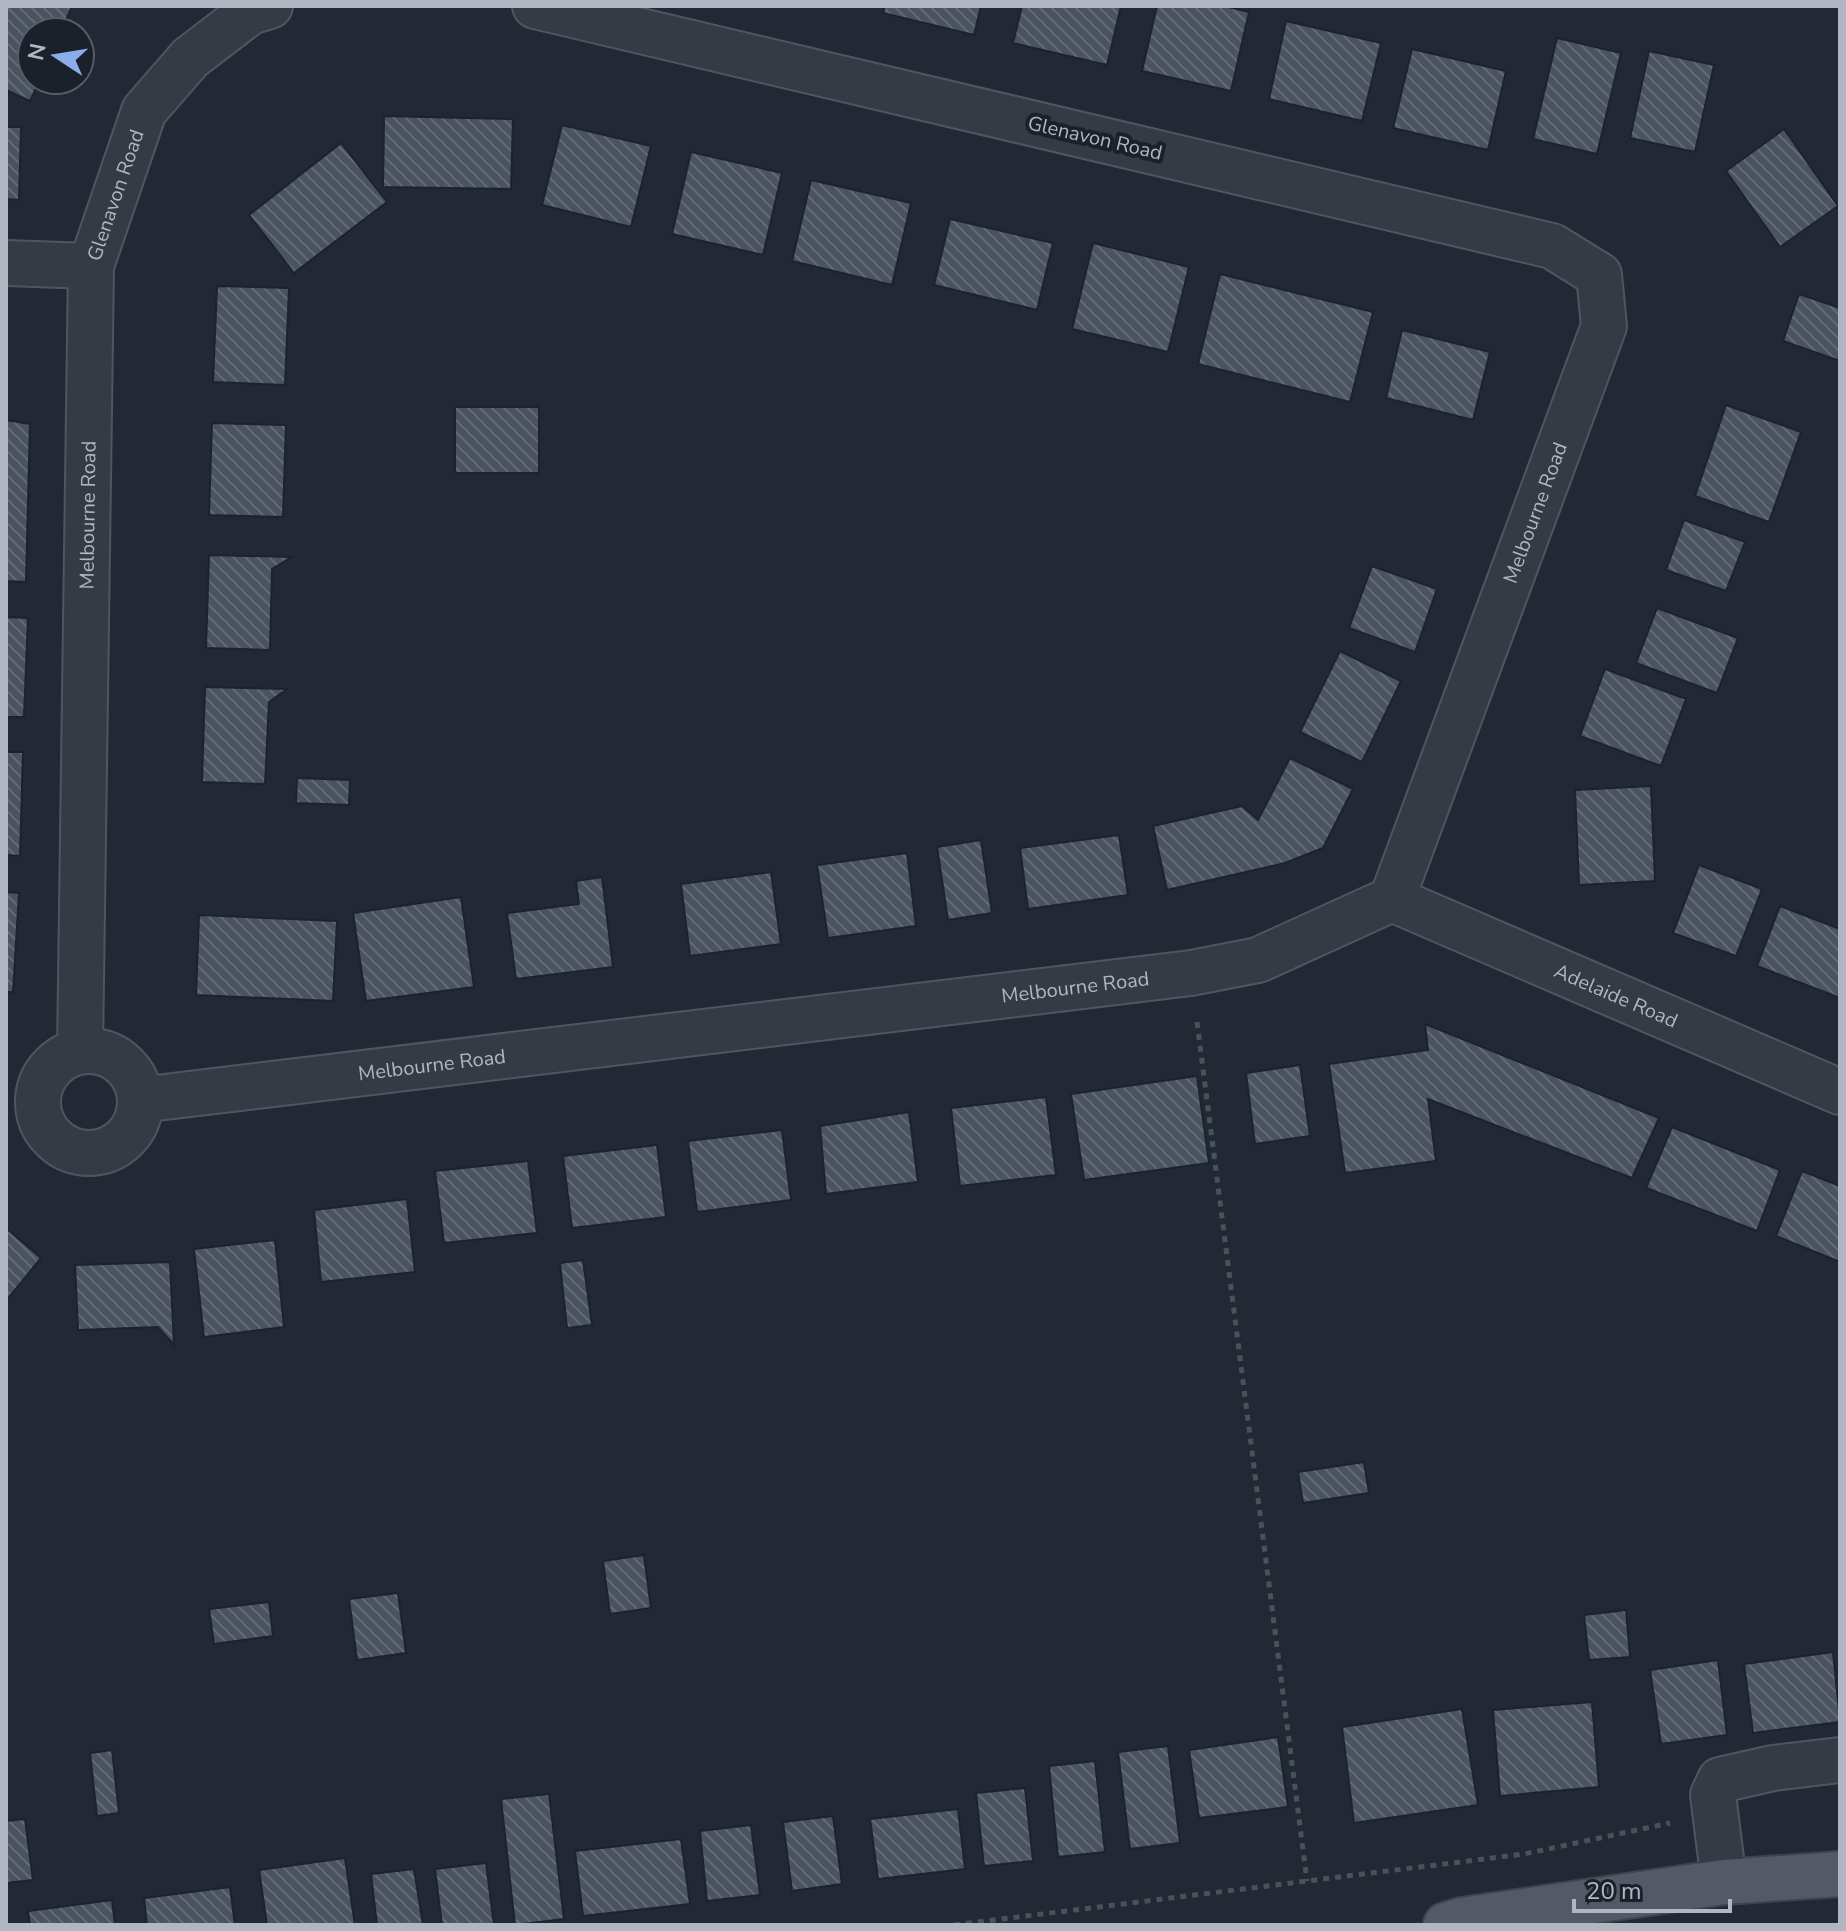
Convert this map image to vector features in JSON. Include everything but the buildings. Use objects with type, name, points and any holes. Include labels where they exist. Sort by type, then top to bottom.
[{"type":"main road","points":[[1446,1925],[1719,1849],[1840,1874]]},
{"type":"street","name":"Glenavon Road","points":[[6,263],[91,266],[144,111],[190,58],[250,12],[270,6]]},
{"type":"street","name":"Glenavon Road","points":[[535,6],[1552,246],[1599,275],[1604,326]]},
{"type":"street","name":"Melbourne Road","points":[[80,1051],[91,266]]},
{"type":"street","name":"Melbourne Road","points":[[140,1100],[1191,973],[1258,960],[1392,899],[1604,326]]},
{"type":"street","name":"Adelaide Road","points":[[1392,899],[1840,1092]]},
{"type":"street","points":[[80,1051],[97,1051],[114,1057],[127,1068],[136,1083],[140,1100],[138,1117],[130,1132],[112,1148],[88,1154],[71,1151],[45,1130],[39,1114],[38,1098],[41,1081],[50,1067],[80,1051]]},
{"type":"street","points":[[1719,1849],[1713,1795],[1720,1780],[1773,1768],[1840,1760]]},
{"type":"path","points":[[1191,973],[1307,1881]]},
{"type":"path","points":[[954,1925],[1524,1854],[1719,1849]]}]
